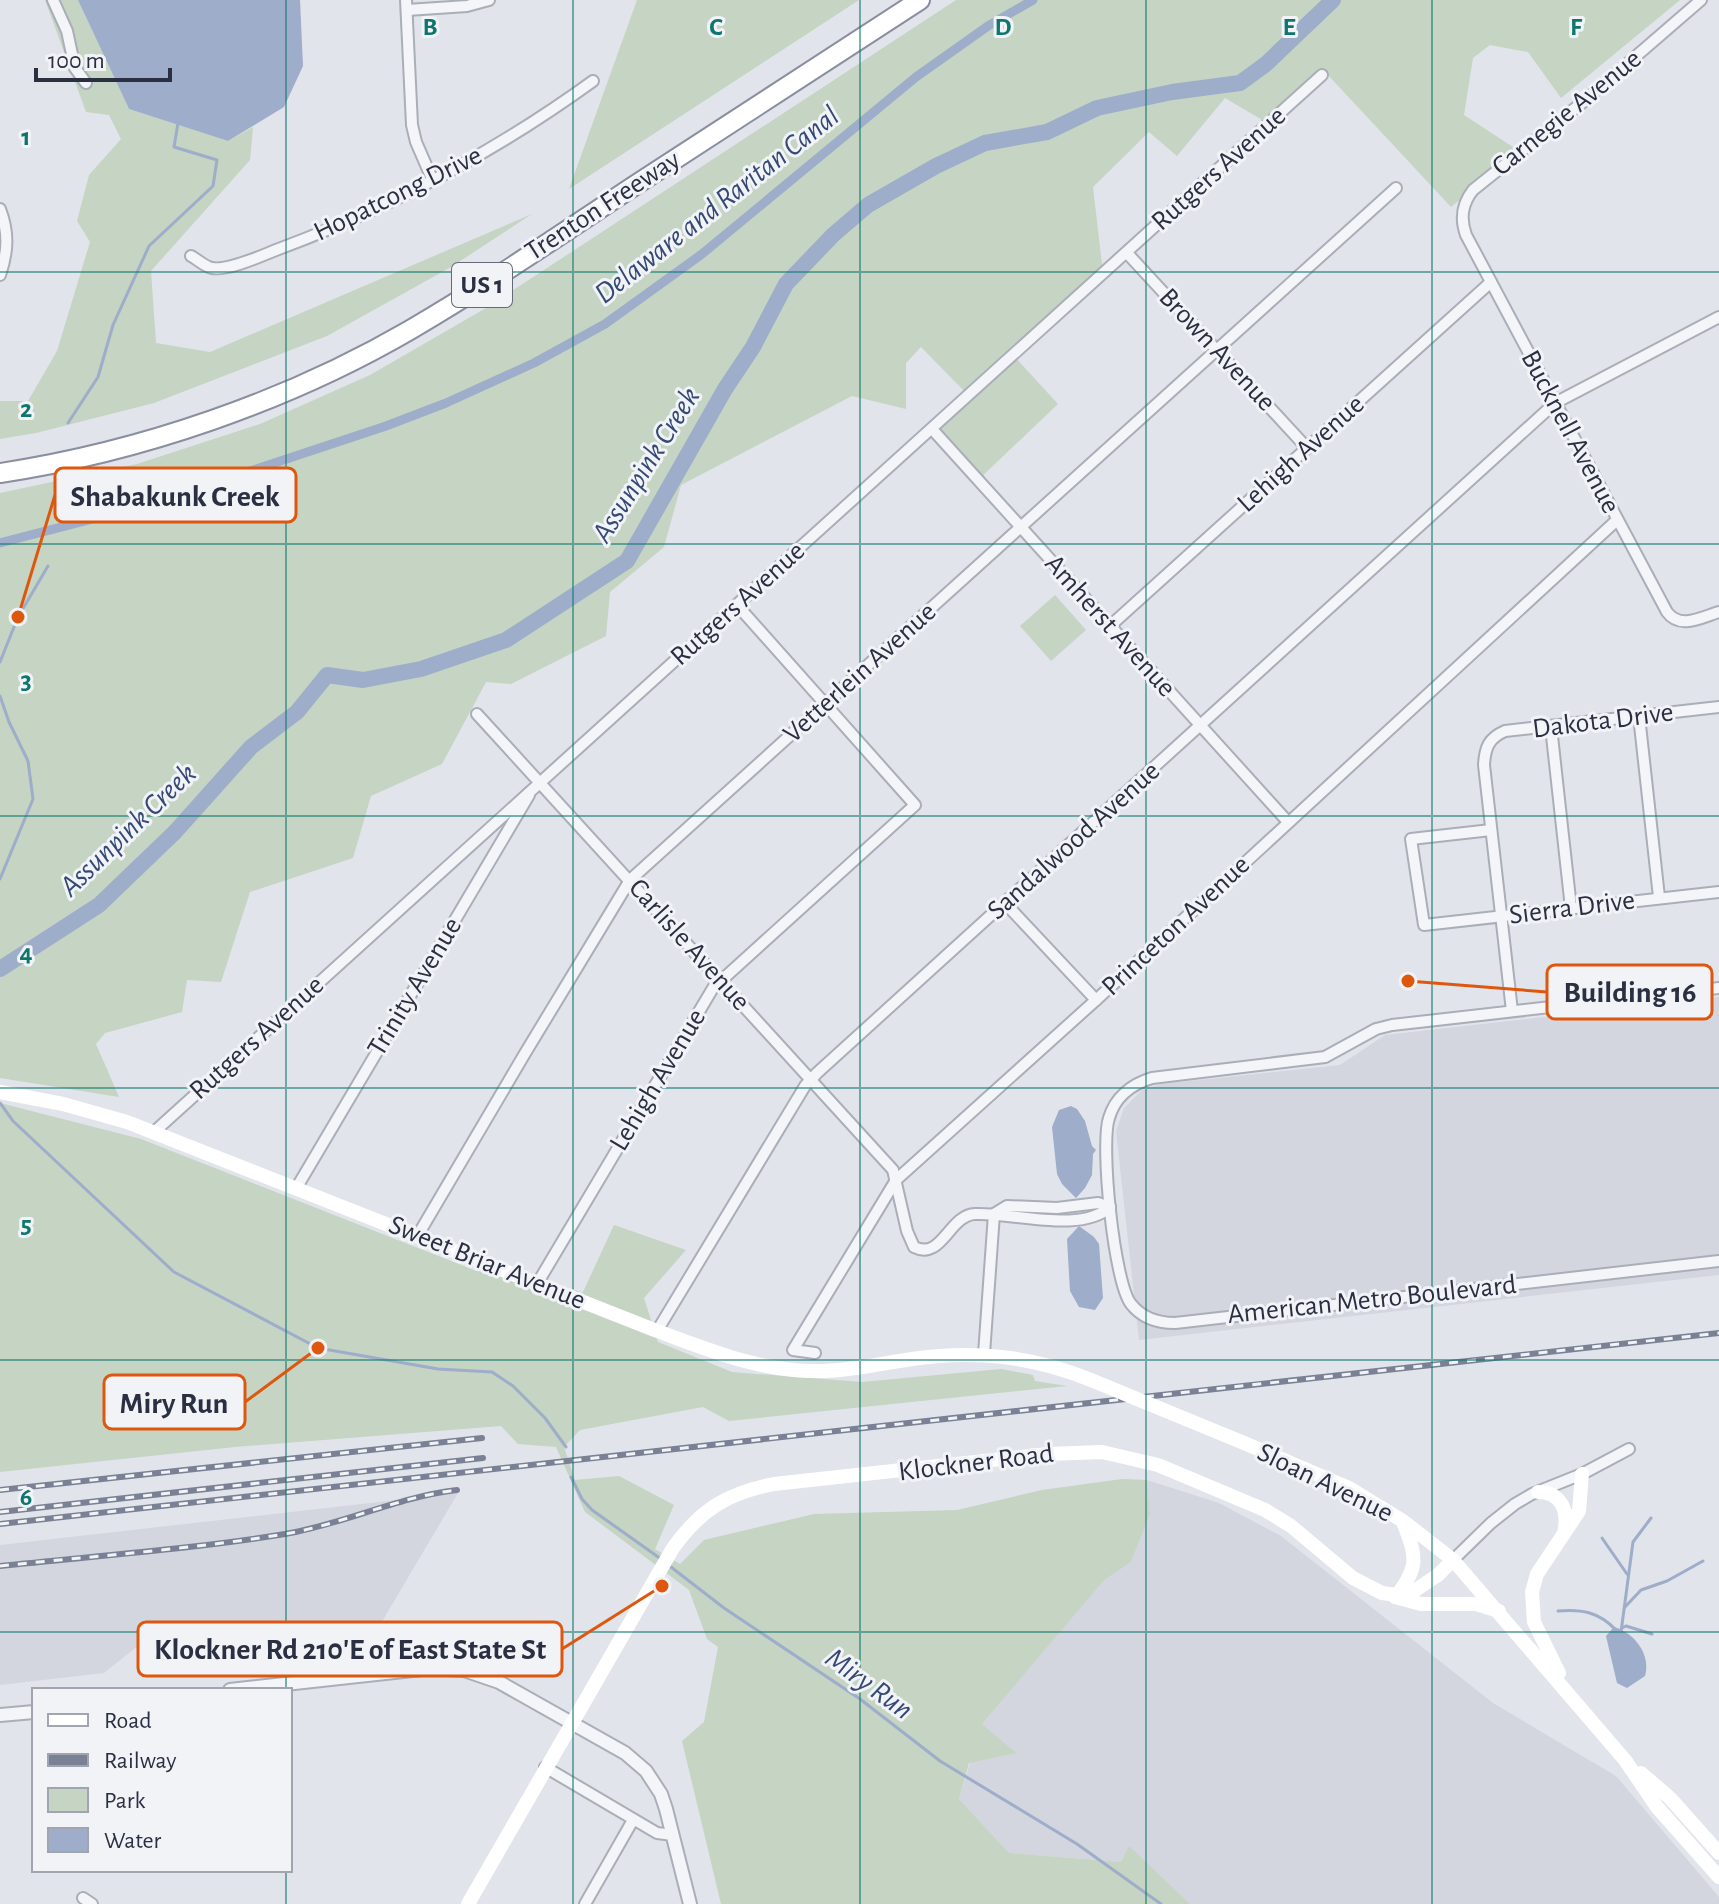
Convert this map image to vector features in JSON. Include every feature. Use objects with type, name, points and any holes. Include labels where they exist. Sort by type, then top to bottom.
[{"type":"highway","name":"Trenton Freeway","points":[[0,461],[93,442],[222,403],[366,340],[560,222],[897,0]]},
{"type":"highway","name":"Trenton Freeway","points":[[0,473],[70,460],[151,438],[252,404],[344,364],[409,330],[567,232],[920,0]]},
{"type":"main road","name":"Sweet Briar Avenue","points":[[8,1094],[96,1112],[154,1132],[657,1331],[745,1362],[800,1371],[844,1370],[941,1356],[984,1354]]},
{"type":"main road","name":"Sloan Avenue","points":[[984,1354],[1009,1356],[1078,1375],[1349,1488],[1403,1521],[1453,1560],[1499,1611],[1625,1760],[1668,1820],[1719,1877]]},
{"type":"main road","name":"Klockner Road","points":[[468,1904],[673,1548],[684,1532],[708,1510],[732,1495],[752,1489],[1048,1454],[1102,1452],[1158,1465],[1265,1510],[1291,1526],[1360,1583],[1421,1604],[1470,1603],[1499,1611]]},
{"type":"main road","points":[[1570,1694],[1539,1635],[1532,1605],[1537,1574],[1579,1511],[1582,1474]]},
{"type":"main road","points":[[1538,1492],[1554,1495],[1564,1506],[1567,1519],[1563,1537]]},
{"type":"main road","points":[[1394,1595],[1410,1576],[1415,1561],[1414,1549],[1403,1521]]},
{"type":"main road","points":[[1394,1595],[1420,1588],[1453,1560]]},
{"type":"main road","name":"Sloan Avenue","points":[[1625,1760],[1670,1798],[1719,1853]]},
{"type":"street","points":[[53,0],[67,31],[75,68],[86,83]]},
{"type":"street","points":[[433,181],[412,125],[407,5],[467,6],[489,0]]},
{"type":"street","name":"Carnegie Avenue","points":[[1469,240],[1462,215],[1467,197],[1473,190],[1583,102],[1701,0]]},
{"type":"street","name":"Rutgers Avenue","points":[[154,1132],[1322,75]]},
{"type":"street","name":"Hopatcong Drive","points":[[191,256],[211,268],[230,266],[344,224],[433,181],[509,138],[593,81]]},
{"type":"street","name":"Vetterlein Avenue","points":[[418,1235],[630,880],[1396,188]]},
{"type":"street","points":[[0,209],[7,230],[0,275]]},
{"type":"street","name":"Bucknell Avenue","points":[[1469,240],[1667,612],[1675,621],[1688,621],[1719,612]]},
{"type":"street","name":"Brown Avenue","points":[[1127,253],[1307,448]]},
{"type":"street","name":"Lehigh Avenue","points":[[1110,626],[1491,282]]},
{"type":"street","name":"Sandalwood Avenue","points":[[657,1331],[810,1079],[1555,403],[1719,317]]},
{"type":"street","name":"Amherst Avenue","points":[[932,429],[1288,822]]},
{"type":"street","name":"Princeton Avenue","points":[[815,1353],[793,1350],[896,1180],[1617,520]]},
{"type":"street","points":[[737,605],[826,705]]},
{"type":"street","name":"Lehigh Avenue","points":[[537,1284],[720,979],[915,805],[826,705]]},
{"type":"street","name":"Dakota Drive","points":[[1491,830],[1484,751],[1489,741],[1505,731],[1719,707]]},
{"type":"street","name":"Carlisle Avenue","points":[[477,714],[536,784],[630,880],[893,1170],[896,1180]]},
{"type":"street","points":[[1639,716],[1659,897]]},
{"type":"street","points":[[1551,727],[1571,908]]},
{"type":"street","name":"Trinity Avenue","points":[[297,1187],[536,784]]},
{"type":"street","points":[[1491,830],[1512,1011]]},
{"type":"street","name":"Sierra Drive","points":[[1491,830],[1411,839],[1424,925],[1719,892]]},
{"type":"street","points":[[1005,903],[1096,1000]]},
{"type":"street","name":"American Metro Boulevard","points":[[1719,988],[1384,1026],[1317,1059],[1168,1075],[1140,1082],[1121,1096],[1108,1122],[1106,1134],[1110,1207],[1121,1281],[1127,1299],[1145,1316],[1168,1323],[1719,1261]]},
{"type":"street","points":[[896,1180],[910,1242],[918,1249],[926,1250],[937,1245],[958,1220],[967,1215],[994,1214],[1007,1206],[1057,1208],[1098,1203],[1110,1207]]},
{"type":"street","points":[[984,1354],[994,1214]]},
{"type":"street","points":[[1453,1560],[1499,1516],[1538,1492],[1582,1474],[1629,1449]]},
{"type":"street","points":[[250,1688],[448,1668],[499,1682],[625,1753],[646,1771],[661,1794],[690,1904]]},
{"type":"street","points":[[0,1715],[32,1712]]},
{"type":"street","points":[[545,1767],[657,1833],[673,1835]]},
{"type":"street","points":[[585,1904],[633,1820]]},
{"type":"shaded area","points":[[1719,997],[1719,1275],[1139,1340],[1116,1131],[1124,1108],[1142,1090],[1161,1084],[1340,1065],[1385,1035]]},
{"type":"shaded area","points":[[1147,1480],[1219,1503],[1281,1536],[1493,1703],[1616,1776],[1719,1897],[1719,1904],[1190,1904],[1129,1847],[1121,1862],[1009,1853],[959,1799],[982,1724],[1104,1579],[1131,1562],[1150,1514]]},
{"type":"shaded area","points":[[458,1493],[364,1652],[195,1671],[192,1653],[170,1655],[165,1624],[104,1673],[0,1685],[0,1545]]},
{"type":"green space","points":[[45,0],[78,0],[129,109],[228,141],[253,127],[250,160],[151,271],[156,343],[210,352],[532,214],[451,267],[327,336],[154,403],[0,439],[0,401],[28,401],[57,351],[90,242],[77,221],[89,175],[121,139],[109,115],[86,112]]},
{"type":"green space","points":[[637,0],[859,0],[569,189]]},
{"type":"green space","points":[[956,0],[1680,0],[1561,98],[1528,52],[1490,45],[1473,58],[1464,115],[1519,151],[1451,207],[1327,74],[1264,121],[1225,98],[1177,156],[1149,132],[1093,187],[1103,273],[1013,355],[1058,404],[975,483],[928,431],[968,395],[921,347],[906,363],[906,409],[852,396],[681,485],[664,547],[610,592],[606,636],[511,684],[486,682],[442,764],[371,796],[353,858],[250,892],[221,982],[187,980],[182,1012],[105,1033],[96,1044],[119,1097],[0,1078],[0,493],[137,464],[260,424],[370,375],[486,308]]},
{"type":"green space","points":[[1055,595],[1086,630],[1051,661],[1020,626]]},
{"type":"green space","points":[[0,1103],[141,1139],[474,1270],[583,1292],[614,1225],[686,1250],[644,1298],[658,1342],[732,1372],[862,1382],[1001,1369],[1033,1375],[1035,1381],[1067,1386],[729,1421],[703,1407],[580,1430],[564,1447],[575,1480],[619,1476],[674,1505],[655,1549],[680,1564],[704,1540],[814,1514],[957,1510],[1042,1490],[1122,1479],[1147,1480],[1150,1514],[1131,1562],[1104,1580],[982,1724],[1016,1753],[969,1763],[959,1799],[1009,1853],[1121,1862],[1129,1846],[1190,1904],[721,1904],[682,1741],[704,1722],[718,1647],[707,1639],[689,1590],[585,1512],[556,1447],[518,1444],[501,1426],[235,1447],[0,1472]]},
{"type":"water","points":[[78,0],[300,0],[303,66],[284,107],[228,141],[129,109]]},
{"type":"water","points":[[1071,1106],[1085,1121],[1096,1150],[1092,1175],[1076,1198],[1057,1174],[1052,1127],[1059,1110]]},
{"type":"water","points":[[1079,1226],[1099,1244],[1103,1298],[1095,1310],[1079,1307],[1070,1291],[1067,1239]]},
{"type":"water","points":[[1614,1627],[1635,1640],[1646,1660],[1645,1676],[1627,1688],[1617,1683],[1606,1636]]},
{"type":"waterway","name":"Delaware and Raritan Canal","points":[[0,543],[154,503],[386,426],[534,363],[605,324],[702,254],[916,77],[988,26],[1033,0]]},
{"type":"waterway","name":"Assunpink Creek","points":[[0,969],[99,905],[175,832],[251,747],[297,712],[327,675],[363,680],[421,669],[506,640],[627,561],[725,389],[753,347],[786,284],[833,235],[868,205],[936,166],[985,143],[1047,132],[1097,108],[1172,92],[1240,83],[1266,64],[1333,0]]},
{"type":"waterway","points":[[68,423],[98,377],[113,325],[149,246],[213,186],[217,160],[174,147],[178,123]]},
{"type":"waterway","points":[[0,662],[18,617],[48,566]]},
{"type":"waterway","points":[[0,696],[28,761],[33,799],[0,879]]},
{"type":"waterway","name":"Miry Run","points":[[0,1103],[13,1121],[174,1272],[318,1348],[438,1369],[492,1372],[513,1386],[545,1418],[566,1447]]},
{"type":"waterway","name":"Miry Run","points":[[571,1477],[582,1499],[592,1510],[661,1559]]},
{"type":"waterway","points":[[1621,1632],[1633,1542],[1651,1518]]},
{"type":"waterway","points":[[1602,1538],[1627,1574]]},
{"type":"waterway","points":[[1625,1607],[1641,1590],[1667,1581],[1703,1561]]},
{"type":"waterway","name":"Miry Run","points":[[667,1564],[724,1608],[860,1699],[940,1761],[1077,1844],[1161,1904]]},
{"type":"waterway","points":[[1558,1611],[1590,1613],[1616,1630]]},
{"type":"waterway","points":[[1622,1628],[1626,1626],[1652,1634]]},
{"type":"railway","points":[[0,1524],[1719,1333]]},
{"type":"railway","points":[[0,1490],[482,1438]]},
{"type":"railway","points":[[0,1512],[483,1458]]},
{"type":"railway","points":[[0,1566],[285,1534],[413,1498],[457,1490]]},
{"type":"place","name":"Shabakunk Creek","points":[[18,617]]},
{"type":"place","name":"Building 16","points":[[1408,981]]},
{"type":"place","name":"Miry Run","points":[[318,1348]]},
{"type":"place","name":"Klockner Rd 210'E of East State St","points":[[662,1586]]}]
